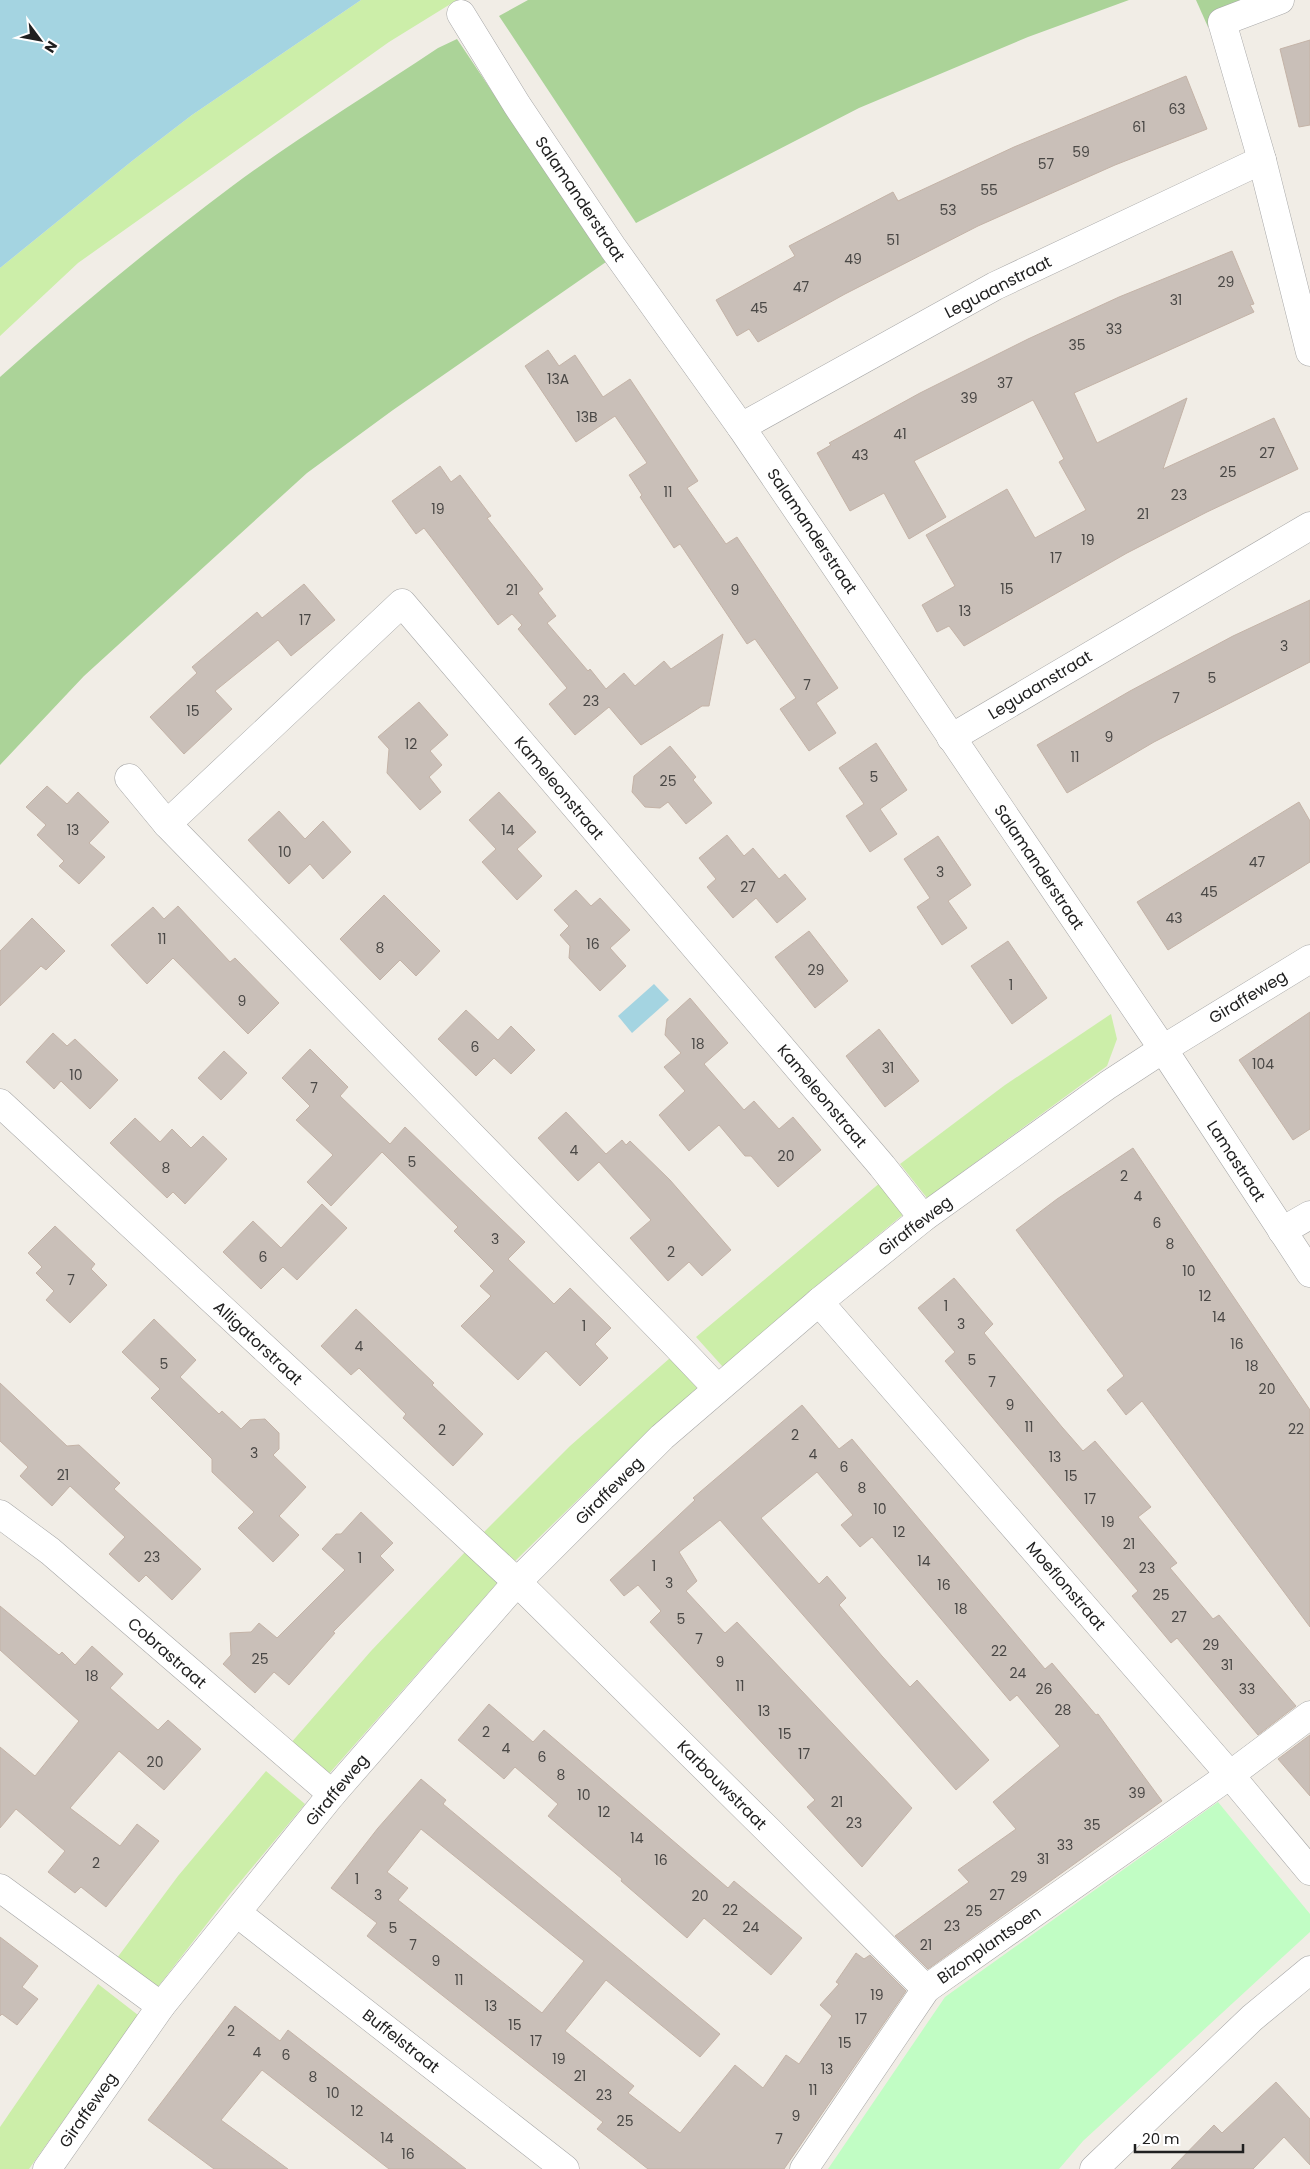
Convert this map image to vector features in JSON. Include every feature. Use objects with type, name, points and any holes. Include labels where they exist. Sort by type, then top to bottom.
[{"type":"street","points":[[1280,0],[1222,22],[1262,160],[1310,352]]},
{"type":"street","name":"Salamanderstraat","points":[[461,14],[517,105],[613,248],[742,427],[1163,1049]]},
{"type":"street","name":"Leguaanstraat","points":[[742,427],[995,286],[1262,160]]},
{"type":"street","name":"Leguaanstraat","points":[[951,738],[1310,526]]},
{"type":"street","name":"Kameleonstraat","points":[[167,824],[402,603],[882,1166],[923,1218]]},
{"type":"street","points":[[129,778],[167,824],[717,1388]]},
{"type":"street","name":"Giraffeweg","points":[[47,2169],[161,2006],[332,1794],[517,1582],[662,1437],[819,1302],[923,1218],[1108,1085],[1310,959]]},
{"type":"street","name":"Lamastraat","points":[[1163,1049],[1310,1274]]},
{"type":"street","name":"Alligatorstraat","points":[[0,1103],[517,1582]]},
{"type":"street","points":[[1282,1231],[1310,1215]]},
{"type":"street","name":"Moeflonstraat","points":[[819,1302],[1230,1775],[1310,1871]]},
{"type":"street","name":"Cobrastraat","points":[[0,1514],[50,1551],[332,1794]]},
{"type":"street","name":"Karbouwstraat","points":[[517,1582],[926,1989]]},
{"type":"street","name":"Bizonplantsoen","points":[[804,2169],[926,1989],[1230,1775],[1310,1715]]},
{"type":"street","points":[[0,1888],[161,2006]]},
{"type":"street","name":"Buffelstraat","points":[[237,1913],[565,2169]]},
{"type":"street","points":[[1106,2165],[1252,2018],[1310,1970]]},
{"type":"green space","points":[[361,0],[457,0],[389,42],[78,263],[0,336],[0,268],[192,115]]},
{"type":"green space","points":[[528,0],[1129,0],[1028,37],[859,108],[636,223],[499,16]]},
{"type":"green space","points":[[1196,0],[1282,0],[1208,27]]},
{"type":"green space","points":[[457,39],[606,262],[393,410],[307,473],[84,676],[0,765],[0,377],[113,279],[231,187],[333,116],[438,48]]},
{"type":"green space","points":[[1111,1014],[1117,1039],[1107,1066],[927,1198],[900,1164],[1005,1085]]},
{"type":"green space","points":[[881,1182],[905,1213],[810,1291],[723,1367],[696,1337]]},
{"type":"green space","points":[[670,1358],[697,1388],[600,1478],[511,1565],[481,1535],[570,1446]]},
{"type":"green space","points":[[467,1550],[498,1582],[327,1776],[290,1744],[371,1651]]},
{"type":"green space","points":[[266,1771],[305,1804],[230,1894],[157,1988],[117,1958],[178,1876]]},
{"type":"green space","points":[[1218,1802],[1310,1914],[1310,1932],[1083,2141],[1059,2169],[828,2169],[945,1997]]},
{"type":"green space","points":[[98,1984],[138,2015],[29,2169],[0,2169],[0,2127]]},
{"type":"water","points":[[0,0],[361,0],[192,115],[0,268]]},
{"type":"water","points":[[654,984],[669,1000],[632,1033],[618,1016]]},
{"type":"building","points":[[1310,40],[1310,125],[1299,127],[1280,49]]},
{"type":"building","points":[[1186,76],[1207,129],[1115,165],[978,226],[845,294],[758,342],[749,329],[737,336],[716,300],[795,256],[789,246],[893,192],[898,201],[1014,147]]},
{"type":"building","points":[[1232,251],[1254,304],[1250,305],[1254,312],[1074,393],[1097,443],[1187,398],[1163,469],[1274,418],[1298,469],[1207,512],[1127,553],[964,646],[949,626],[937,632],[922,605],[955,586],[926,535],[1007,489],[1035,538],[1086,510],[1059,462],[1064,459],[1033,400],[914,461],[946,517],[909,539],[884,493],[850,511],[817,453],[831,445],[829,443],[920,393],[1028,339],[1119,297]]},
{"type":"building","points":[[548,350],[559,366],[575,355],[603,397],[630,379],[698,481],[687,488],[726,544],[737,537],[838,688],[816,703],[836,733],[809,751],[780,709],[796,698],[755,639],[747,644],[680,544],[674,548],[640,497],[642,495],[629,475],[647,463],[615,416],[576,442],[525,366]]},
{"type":"building","points":[[440,466],[451,482],[460,475],[491,516],[487,518],[543,589],[538,593],[556,616],[547,623],[606,689],[624,673],[635,686],[664,661],[671,669],[723,634],[709,706],[702,706],[641,745],[609,707],[575,735],[549,704],[567,688],[518,629],[522,625],[512,614],[498,625],[424,528],[416,534],[392,501]]},
{"type":"building","points":[[304,584],[335,620],[291,656],[278,640],[215,691],[232,709],[184,754],[150,717],[197,673],[192,667],[257,612],[262,618]]},
{"type":"building","points":[[1310,600],[1310,662],[1154,742],[1067,793],[1037,745],[1130,691],[1233,636]]},
{"type":"building","points":[[419,702],[448,735],[430,751],[442,765],[429,777],[441,792],[420,810],[387,773],[389,749],[378,737]]},
{"type":"building","points":[[876,743],[907,790],[880,809],[897,834],[870,852],[846,816],[864,804],[839,768]]},
{"type":"building","points":[[670,746],[696,777],[693,780],[712,803],[686,824],[668,802],[660,808],[645,807],[632,792],[634,776]]},
{"type":"building","points":[[47,786],[67,804],[78,792],[109,822],[89,843],[105,857],[79,884],[59,866],[64,861],[37,835],[46,825],[26,807]]},
{"type":"building","points":[[499,792],[536,832],[517,849],[542,876],[517,900],[482,862],[496,849],[469,820]]},
{"type":"building","points":[[1299,802],[1310,821],[1310,862],[1168,950],[1137,902]]},
{"type":"building","points":[[279,811],[305,839],[323,821],[351,852],[323,879],[310,864],[289,884],[248,840]]},
{"type":"building","points":[[727,835],[744,856],[753,848],[779,879],[785,874],[806,899],[777,923],[756,898],[733,918],[707,887],[716,879],[699,858]]},
{"type":"building","points":[[938,836],[971,885],[948,901],[967,928],[942,945],[917,907],[930,898],[904,859]]},
{"type":"building","points":[[576,890],[591,906],[600,898],[630,930],[610,948],[626,966],[600,991],[569,958],[570,946],[560,935],[569,926],[554,910]]},
{"type":"building","points":[[384,895],[440,951],[416,976],[400,960],[380,980],[340,939]]},
{"type":"building","points":[[178,906],[230,962],[235,958],[279,1003],[248,1034],[173,958],[147,984],[111,945],[153,907],[164,919]]},
{"type":"building","points":[[32,918],[65,951],[46,970],[41,966],[0,1006],[0,951]]},
{"type":"building","points":[[809,931],[848,981],[815,1008],[775,957]]},
{"type":"building","points":[[1008,941],[1047,998],[1012,1024],[971,966]]},
{"type":"building","points":[[690,998],[728,1043],[704,1064],[744,1110],[754,1101],[779,1129],[793,1117],[821,1150],[778,1187],[751,1156],[745,1156],[719,1125],[689,1151],[659,1115],[685,1091],[664,1067],[681,1053],[665,1035],[667,1019]]},
{"type":"building","points":[[466,1010],[498,1040],[511,1026],[535,1050],[511,1074],[494,1058],[476,1076],[438,1039]]},
{"type":"building","points":[[1310,1012],[1310,1129],[1293,1140],[1239,1060]]},
{"type":"building","points":[[879,1029],[919,1081],[885,1107],[846,1056]]},
{"type":"building","points":[[53,1033],[67,1046],[75,1039],[118,1080],[90,1109],[61,1081],[54,1089],[26,1062]]},
{"type":"building","points":[[310,1049],[348,1087],[340,1096],[390,1144],[405,1127],[525,1242],[508,1259],[554,1304],[570,1288],[611,1328],[595,1344],[608,1358],[580,1386],[546,1351],[518,1380],[461,1326],[491,1296],[480,1286],[494,1271],[454,1231],[458,1227],[382,1152],[331,1206],[307,1182],[333,1155],[296,1120],[310,1106],[282,1078]]},
{"type":"building","points":[[224,1051],[247,1073],[221,1100],[198,1078]]},
{"type":"building","points":[[566,1112],[606,1154],[622,1140],[626,1145],[630,1141],[670,1180],[731,1250],[702,1276],[689,1262],[668,1281],[630,1238],[651,1220],[599,1162],[578,1181],[538,1138]]},
{"type":"building","points":[[135,1118],[160,1142],[172,1129],[191,1148],[203,1136],[227,1159],[185,1204],[173,1192],[167,1198],[110,1143]]},
{"type":"building","points":[[1133,1148],[1310,1410],[1310,1627],[1142,1401],[1126,1415],[1107,1390],[1124,1376],[1016,1230],[1057,1199]]},
{"type":"building","points":[[322,1204],[347,1228],[297,1280],[283,1267],[261,1289],[223,1252],[253,1221],[281,1248]]},
{"type":"building","points":[[55,1226],[95,1264],[91,1269],[107,1285],[70,1323],[46,1300],[54,1291],[36,1273],[42,1267],[28,1253]]},
{"type":"building","points":[[954,1278],[993,1324],[984,1333],[1062,1427],[1083,1451],[1095,1441],[1151,1507],[1138,1517],[1177,1563],[1170,1568],[1213,1619],[1219,1615],[1296,1706],[1258,1735],[1177,1638],[1171,1643],[1132,1596],[1138,1591],[945,1361],[955,1352],[918,1308]]},
{"type":"building","points":[[356,1309],[434,1383],[432,1385],[483,1434],[453,1466],[403,1418],[406,1414],[359,1368],[351,1375],[321,1346]]},
{"type":"building","points":[[154,1319],[196,1360],[180,1377],[219,1414],[222,1411],[241,1429],[250,1420],[265,1419],[279,1433],[279,1449],[273,1455],[306,1487],[279,1516],[299,1535],[273,1562],[238,1528],[254,1512],[212,1472],[212,1459],[151,1398],[160,1389],[122,1352]]},
{"type":"building","points":[[0,1383],[67,1446],[79,1445],[120,1483],[114,1489],[201,1569],[172,1600],[146,1575],[139,1582],[109,1554],[125,1537],[70,1486],[52,1506],[20,1476],[28,1467],[0,1441]]},
{"type":"building","points":[[802,1405],[839,1449],[852,1439],[1045,1669],[1052,1663],[1096,1715],[1098,1714],[1162,1801],[928,1969],[895,1936],[969,1882],[958,1870],[1016,1829],[993,1802],[1060,1746],[1017,1695],[1010,1701],[872,1537],[860,1547],[841,1525],[853,1515],[817,1472],[761,1518],[819,1584],[827,1576],[846,1598],[839,1605],[882,1656],[910,1687],[917,1680],[989,1760],[956,1790],[720,1520],[679,1552],[697,1581],[686,1591],[725,1633],[737,1622],[912,1808],[862,1867],[807,1807],[815,1800],[650,1622],[661,1611],[638,1585],[624,1596],[610,1580],[695,1500],[693,1498]]},
{"type":"building","points":[[361,1512],[393,1543],[380,1556],[394,1570],[333,1632],[335,1633],[289,1685],[274,1672],[255,1693],[223,1664],[231,1655],[230,1633],[251,1632],[259,1623],[277,1638],[345,1570],[322,1549],[336,1534],[341,1534]]},
{"type":"building","points":[[0,1606],[59,1655],[62,1652],[75,1665],[92,1646],[123,1674],[110,1688],[158,1730],[168,1720],[201,1749],[164,1790],[119,1751],[70,1808],[120,1846],[137,1824],[159,1841],[106,1907],[81,1887],[75,1893],[48,1872],[65,1851],[16,1809],[0,1828],[0,1747],[35,1776],[79,1721],[0,1650]]},
{"type":"building","points":[[489,1704],[533,1742],[544,1730],[728,1888],[734,1881],[802,1938],[771,1975],[704,1918],[687,1938],[548,1816],[558,1804],[515,1767],[504,1779],[458,1740]]},
{"type":"building","points":[[1310,1735],[1310,1796],[1278,1759]]},
{"type":"building","points":[[421,1779],[446,1800],[443,1804],[720,2034],[700,2057],[606,1980],[565,2031],[634,2086],[628,2093],[680,2133],[735,2065],[763,2088],[786,2055],[799,2064],[832,2016],[820,2005],[839,1984],[836,1982],[856,1953],[864,1959],[870,1955],[906,1991],[784,2169],[648,2169],[597,2129],[603,2122],[367,1936],[377,1923],[331,1888],[378,1828]],"holes":[[[421,1829],[584,1961],[542,2013],[398,1900],[408,1888],[387,1872]]]},
{"type":"building","points":[[0,1937],[38,1966],[22,1987],[38,1999],[17,2025],[2,2014],[0,2016]]},
{"type":"building","points":[[235,2006],[280,2041],[288,2030],[466,2169],[389,2169],[262,2070],[221,2120],[288,2169],[214,2169],[148,2120]]},
{"type":"building","points":[[1276,2082],[1310,2119],[1310,2165],[1284,2137],[1253,2169],[1171,2169],[1214,2125],[1222,2133]]}]
